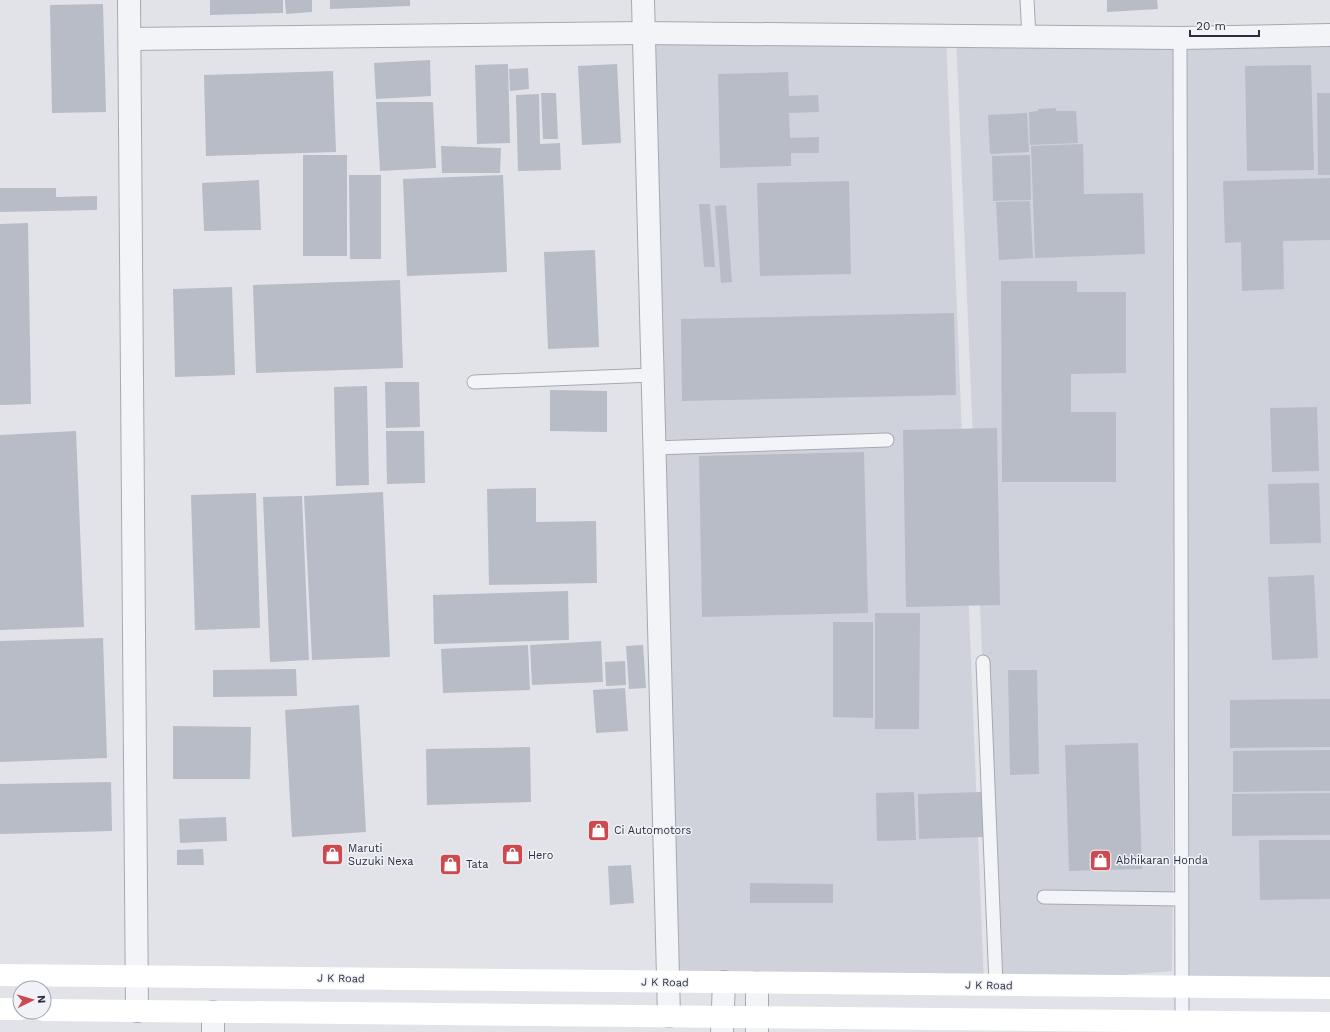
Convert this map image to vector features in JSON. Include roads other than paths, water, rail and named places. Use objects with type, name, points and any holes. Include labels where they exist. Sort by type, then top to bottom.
[{"type":"main road","name":"J K Road","points":[[0,975],[1330,988]]},
{"type":"main road","points":[[1295,988],[1296,1023]]},
{"type":"main road","points":[[0,1009],[12,1009]]},
{"type":"main road","points":[[52,1010],[137,1011],[213,1022],[669,1016],[723,1024],[757,1025],[1191,1025],[1296,1023],[1324,1026]]},
{"type":"street","points":[[129,0],[137,1011]]},
{"type":"street","points":[[643,0],[669,1016]]},
{"type":"street","points":[[130,38],[643,34],[1180,38],[1330,35]]},
{"type":"street","points":[[723,1024],[724,982]]},
{"type":"street","points":[[757,983],[757,1025]]},
{"type":"lane","points":[[1027,0],[1029,37]]},
{"type":"lane","points":[[1180,38],[1181,899],[1182,987],[1191,1025]]},
{"type":"lane","points":[[474,382],[653,375]]},
{"type":"lane","points":[[654,448],[887,440]]},
{"type":"lane","points":[[983,662],[996,985]]},
{"type":"lane","points":[[1044,897],[1181,899]]},
{"type":"place","name":"Ci Automotors","points":[[598,830]]},
{"type":"place","name":"Maruti Suzuki Nexa","points":[[332,854]]},
{"type":"place","name":"Hero","points":[[513,855]]},
{"type":"place","name":"Abhikaran Honda","points":[[1101,860]]},
{"type":"place","name":"Tata","points":[[451,864]]}]
